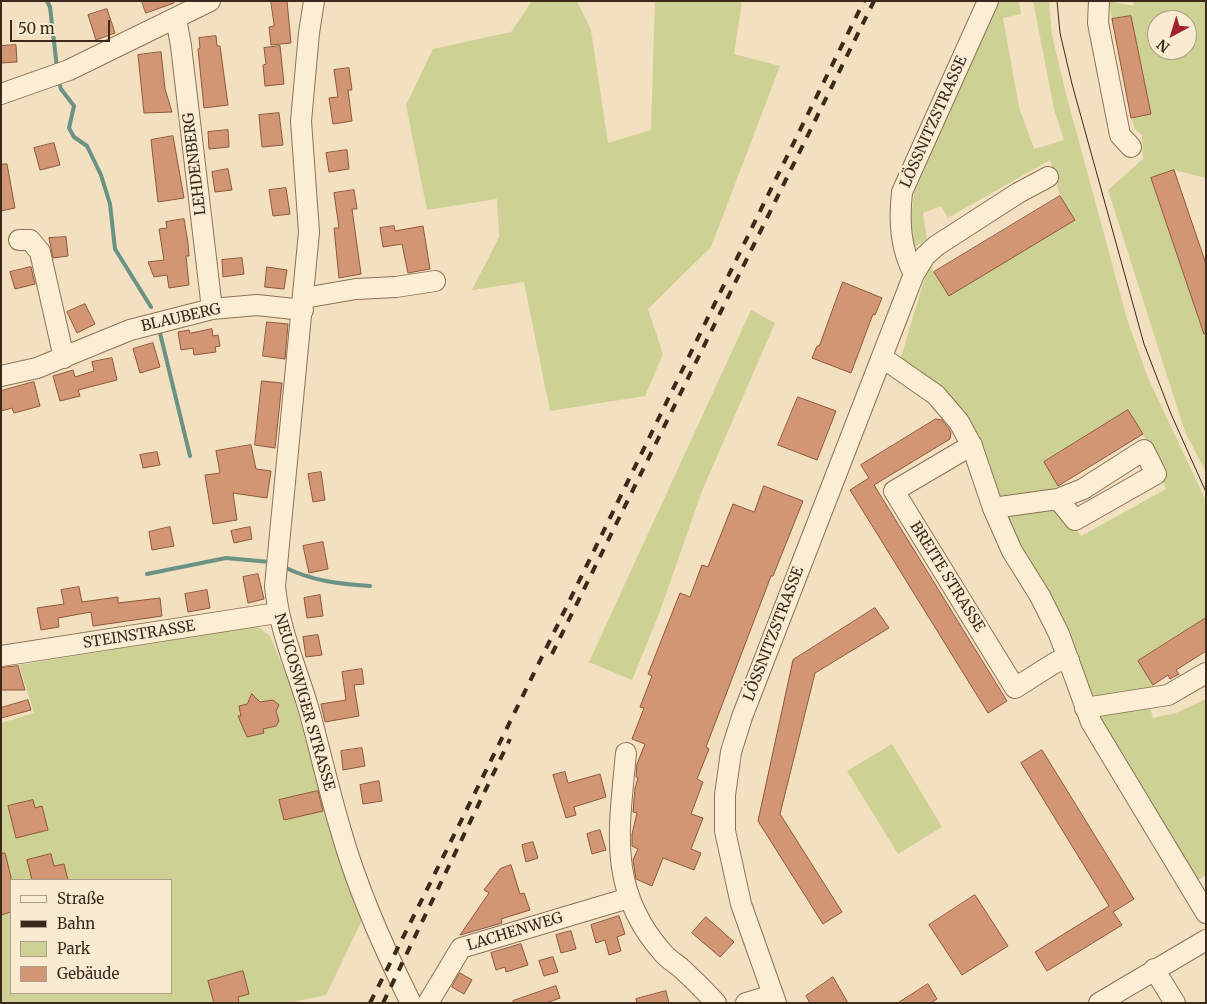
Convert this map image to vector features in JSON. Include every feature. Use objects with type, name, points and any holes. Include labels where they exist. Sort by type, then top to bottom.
[{"type":"street","points":[[1,94],[69,70],[210,1]]},
{"type":"street","name":"NEUCOSWIGER STRASSE","points":[[314,1],[309,33],[301,121],[309,232],[276,586],[278,614],[309,710],[341,832],[361,891],[384,949],[411,1003]]},
{"type":"street","name":"LÖSSNITZSTRASSE","points":[[914,274],[906,260],[899,222],[902,192],[988,1]]},
{"type":"street","points":[[1099,1],[1098,23],[1120,135],[1131,147]]},
{"type":"street","name":"LEHDENBERG","points":[[176,18],[181,46],[212,309]]},
{"type":"street","name":"LÖSSNITZSTRASSE","points":[[775,999],[741,904],[732,868],[726,831],[725,795],[731,752],[742,717],[883,358],[914,274],[925,256],[936,246],[1018,193],[1048,177]]},
{"type":"street","points":[[19,240],[30,240],[40,252],[64,358]]},
{"type":"street","points":[[303,304],[356,289],[396,287],[435,281]]},
{"type":"street","name":"BLAUBERG","points":[[1,376],[37,368],[130,330],[212,309],[303,304]]},
{"type":"street","points":[[883,358],[936,395],[959,422],[972,445],[993,508],[1012,551],[1040,596],[1059,634],[1091,722],[1206,913]]},
{"type":"street","name":"BREITE STRASSE","points":[[972,445],[894,491],[1015,688],[1056,662],[1069,660]]},
{"type":"street","points":[[993,508],[1058,499]]},
{"type":"street","name":"STEINSTRASSE","points":[[1,656],[278,614]]},
{"type":"street","points":[[1085,708],[1168,695],[1206,673]]},
{"type":"street","points":[[626,753],[621,813],[620,867],[629,898],[637,916],[664,954],[716,1003]]},
{"type":"street","name":"LACHENWEG","points":[[428,1003],[461,948],[629,898]]},
{"type":"street","points":[[1099,1003],[1206,940]]},
{"type":"street","points":[[1154,969],[1176,1003]]},
{"type":"street","points":[[746,1003],[775,999]]},
{"type":"green space","points":[[532,1],[577,1],[591,30],[608,143],[651,130],[655,1],[742,1],[734,54],[780,66],[711,247],[648,309],[663,354],[645,396],[550,411],[524,282],[472,290],[499,237],[497,199],[427,210],[406,105],[433,49],[511,32]]},
{"type":"green space","points":[[996,1],[1019,1],[1021,14],[1003,18],[1019,107],[1034,149],[1064,140],[1054,109],[1033,1],[1049,1],[1052,35],[1065,90],[1127,319],[1148,378],[1206,501],[1206,618],[1139,661],[1153,685],[1155,695],[1147,697],[1153,718],[1176,713],[1206,699],[1206,875],[1193,883],[1090,706],[972,449],[898,367],[929,264],[949,296],[1074,220],[1060,196],[1050,160],[948,218],[941,206],[923,213],[927,240],[914,247],[911,219],[915,185]],"holes":[[[1128,411],[1143,434],[1166,489],[1081,536],[1067,516],[1040,498],[1058,486],[1044,462]]]},
{"type":"green space","points":[[1109,1],[1133,6],[1134,1],[1206,1],[1206,178],[1174,170],[1151,178],[1206,340],[1206,472],[1185,432],[1108,190],[1143,159],[1142,135],[1135,129],[1131,118],[1151,114],[1131,16],[1112,19]]},
{"type":"green space","points":[[751,310],[775,323],[702,491],[659,614],[632,680],[589,662]]},
{"type":"green space","points":[[257,626],[270,636],[289,681],[334,841],[362,920],[326,995],[289,1003],[1,1003],[1,723],[34,713],[19,665]]},
{"type":"green space","points":[[892,744],[942,827],[898,854],[847,771]]},
{"type":"building","points":[[142,1],[174,1],[174,3],[146,13]]},
{"type":"building","points":[[271,1],[287,1],[291,43],[271,45],[269,27],[274,26]]},
{"type":"building","points":[[107,9],[115,33],[96,40],[88,15]]},
{"type":"building","points":[[1131,16],[1151,114],[1131,118],[1112,19]]},
{"type":"building","points":[[216,36],[217,46],[220,46],[228,105],[204,108],[198,49],[200,48],[199,38]]},
{"type":"building","points":[[16,45],[17,62],[1,63],[1,46]]},
{"type":"building","points":[[280,46],[284,84],[265,86],[263,65],[266,64],[264,48]]},
{"type":"building","points":[[161,52],[165,89],[172,112],[144,113],[138,55]]},
{"type":"building","points":[[349,68],[352,90],[348,90],[352,121],[333,124],[329,98],[338,97],[334,70]]},
{"type":"building","points":[[279,113],[283,145],[262,147],[259,115]]},
{"type":"building","points":[[228,130],[229,147],[209,149],[208,132]]},
{"type":"building","points":[[173,136],[184,198],[158,202],[151,140]]},
{"type":"building","points":[[54,143],[60,165],[40,170],[34,148]]},
{"type":"building","points":[[347,150],[349,169],[329,172],[326,153]]},
{"type":"building","points":[[1,164],[7,164],[15,208],[1,211]]},
{"type":"building","points":[[228,169],[232,190],[215,192],[212,172]]},
{"type":"building","points":[[1174,170],[1206,264],[1206,334],[1204,334],[1151,178]]},
{"type":"building","points":[[286,188],[290,214],[273,216],[269,190]]},
{"type":"building","points":[[354,190],[357,209],[352,209],[361,274],[339,278],[334,228],[339,228],[334,193]]},
{"type":"building","points":[[1060,196],[1075,220],[949,296],[934,272]]},
{"type":"building","points":[[184,219],[189,256],[186,256],[189,285],[169,288],[167,275],[154,277],[148,262],[164,260],[159,229],[167,228],[166,222]]},
{"type":"building","points":[[394,226],[395,231],[423,226],[430,269],[408,273],[402,244],[383,247],[380,228]]},
{"type":"building","points":[[66,237],[68,256],[53,258],[49,238]]},
{"type":"building","points":[[242,258],[244,274],[223,277],[222,260]]},
{"type":"building","points":[[31,267],[35,284],[15,289],[10,272]]},
{"type":"building","points":[[267,267],[287,270],[284,289],[265,287]]},
{"type":"building","points":[[843,282],[882,298],[875,315],[873,314],[851,373],[812,358],[817,346],[819,346]]},
{"type":"building","points":[[85,304],[95,324],[77,333],[67,312]]},
{"type":"building","points":[[267,322],[288,324],[285,359],[263,356]]},
{"type":"building","points":[[212,329],[213,336],[218,335],[220,346],[215,347],[216,352],[194,355],[193,348],[181,350],[178,332],[189,330],[190,333]]},
{"type":"building","points":[[153,343],[160,367],[140,373],[133,349]]},
{"type":"building","points":[[112,358],[117,380],[78,390],[80,396],[60,401],[53,376],[73,370],[75,377],[94,371],[92,362]]},
{"type":"building","points":[[262,381],[282,383],[275,448],[255,445]]},
{"type":"building","points":[[34,382],[40,406],[14,413],[12,408],[1,411],[1,391]]},
{"type":"building","points":[[798,397],[836,411],[817,460],[778,445]]},
{"type":"building","points":[[1128,410],[1143,434],[1058,486],[1044,462]]},
{"type":"building","points":[[936,419],[942,420],[949,429],[951,433],[950,439],[874,485],[1007,701],[988,713],[850,490],[869,478],[861,465]]},
{"type":"building","points":[[251,445],[256,469],[271,471],[267,498],[233,493],[237,520],[213,524],[205,475],[220,473],[216,451]]},
{"type":"building","points":[[157,452],[160,465],[143,468],[140,455]]},
{"type":"building","points":[[321,472],[325,500],[313,502],[308,474]]},
{"type":"building","points":[[764,486],[803,501],[773,576],[771,576],[706,747],[709,749],[697,779],[703,782],[691,814],[703,818],[691,849],[701,853],[694,870],[663,858],[652,886],[636,879],[633,860],[638,849],[632,846],[632,834],[637,813],[633,812],[635,788],[638,778],[636,777],[637,764],[645,744],[632,739],[644,708],[640,707],[652,676],[648,674],[680,593],[690,597],[702,565],[708,567],[733,504],[754,512]]},
{"type":"building","points":[[170,527],[174,546],[152,550],[149,532]]},
{"type":"building","points":[[250,527],[252,539],[234,543],[231,531]]},
{"type":"building","points":[[323,542],[328,569],[309,573],[303,546]]},
{"type":"building","points":[[258,574],[264,599],[248,603],[243,577]]},
{"type":"building","points":[[79,587],[82,602],[118,597],[118,603],[160,598],[162,616],[93,626],[91,612],[58,618],[59,627],[41,630],[37,608],[64,604],[61,590]]},
{"type":"building","points":[[207,590],[210,608],[188,612],[185,594]]},
{"type":"building","points":[[320,595],[323,616],[307,618],[304,598]]},
{"type":"building","points":[[875,608],[889,628],[815,673],[780,814],[842,912],[823,924],[758,821],[793,660]]},
{"type":"building","points":[[1206,618],[1206,651],[1176,670],[1179,674],[1170,679],[1168,675],[1153,685],[1138,661]]},
{"type":"building","points":[[318,635],[322,655],[306,657],[303,637]]},
{"type":"building","points":[[18,666],[25,690],[1,690],[1,668]]},
{"type":"building","points":[[362,669],[364,684],[354,685],[359,716],[325,722],[321,704],[346,700],[342,672]]},
{"type":"building","points":[[252,694],[260,702],[273,700],[279,705],[276,711],[279,721],[276,726],[263,729],[264,733],[247,737],[238,716],[241,716],[239,706],[247,704]]},
{"type":"building","points":[[28,700],[31,710],[1,718],[1,708]]},
{"type":"building","points":[[362,748],[365,766],[343,770],[341,751]]},
{"type":"building","points":[[1042,750],[1134,899],[1113,912],[1122,925],[1047,971],[1035,952],[1109,906],[1021,763]]},
{"type":"building","points":[[565,772],[568,783],[600,774],[606,797],[574,807],[576,815],[566,818],[553,775]]},
{"type":"building","points":[[379,781],[382,801],[363,804],[360,785]]},
{"type":"building","points":[[318,791],[323,811],[284,820],[279,800]]},
{"type":"building","points":[[33,800],[35,808],[42,806],[48,830],[16,838],[8,806]]},
{"type":"building","points":[[600,830],[606,850],[592,854],[587,834]]},
{"type":"building","points":[[533,842],[538,858],[526,862],[522,845]]},
{"type":"building","points":[[1,853],[5,853],[11,877],[10,912],[1,915]]},
{"type":"building","points":[[51,854],[54,866],[64,864],[68,879],[32,879],[27,860]]},
{"type":"building","points":[[511,865],[520,894],[524,893],[530,910],[501,919],[502,923],[460,935],[489,893],[484,890],[500,869]]},
{"type":"building","points":[[975,895],[1008,946],[962,975],[929,925]]},
{"type":"building","points":[[619,916],[625,934],[617,937],[621,951],[609,955],[605,940],[596,943],[591,925]]},
{"type":"building","points":[[706,917],[734,942],[720,957],[692,933]]},
{"type":"building","points":[[571,931],[576,949],[561,953],[556,935]]},
{"type":"building","points":[[521,944],[528,965],[506,972],[505,967],[496,970],[491,953]]},
{"type":"building","points":[[553,957],[558,972],[544,976],[539,961]]},
{"type":"building","points":[[243,971],[249,994],[238,997],[239,1003],[214,1003],[208,981]]},
{"type":"building","points":[[460,973],[472,980],[464,994],[452,987]]},
{"type":"building","points":[[833,977],[848,1003],[810,1003],[806,996]]},
{"type":"building","points":[[928,984],[937,999],[931,1003],[898,1003]]},
{"type":"building","points":[[556,986],[560,998],[546,1003],[513,1003],[513,1001]]},
{"type":"building","points":[[666,991],[669,1003],[637,1003],[636,999]]},
{"type":"waterway","points":[[47,1],[50,7],[57,68]]},
{"type":"waterway","points":[[58,79],[61,89],[74,106],[69,128],[74,137],[87,146],[101,175],[110,204],[115,249],[151,307]]},
{"type":"waterway","points":[[159,329],[190,456]]},
{"type":"waterway","points":[[147,574],[226,558],[270,562]]},
{"type":"waterway","points":[[284,567],[305,576],[326,581],[370,586]]},
{"type":"tram line","points":[[1057,1],[1060,33],[1072,84],[1144,344],[1171,414],[1206,492]]},
{"type":"railway","points":[[370,1003],[495,753],[864,1]]},
{"type":"railway","points":[[552,654],[874,1]]},
{"type":"railway","points":[[383,1003],[510,739]]}]
